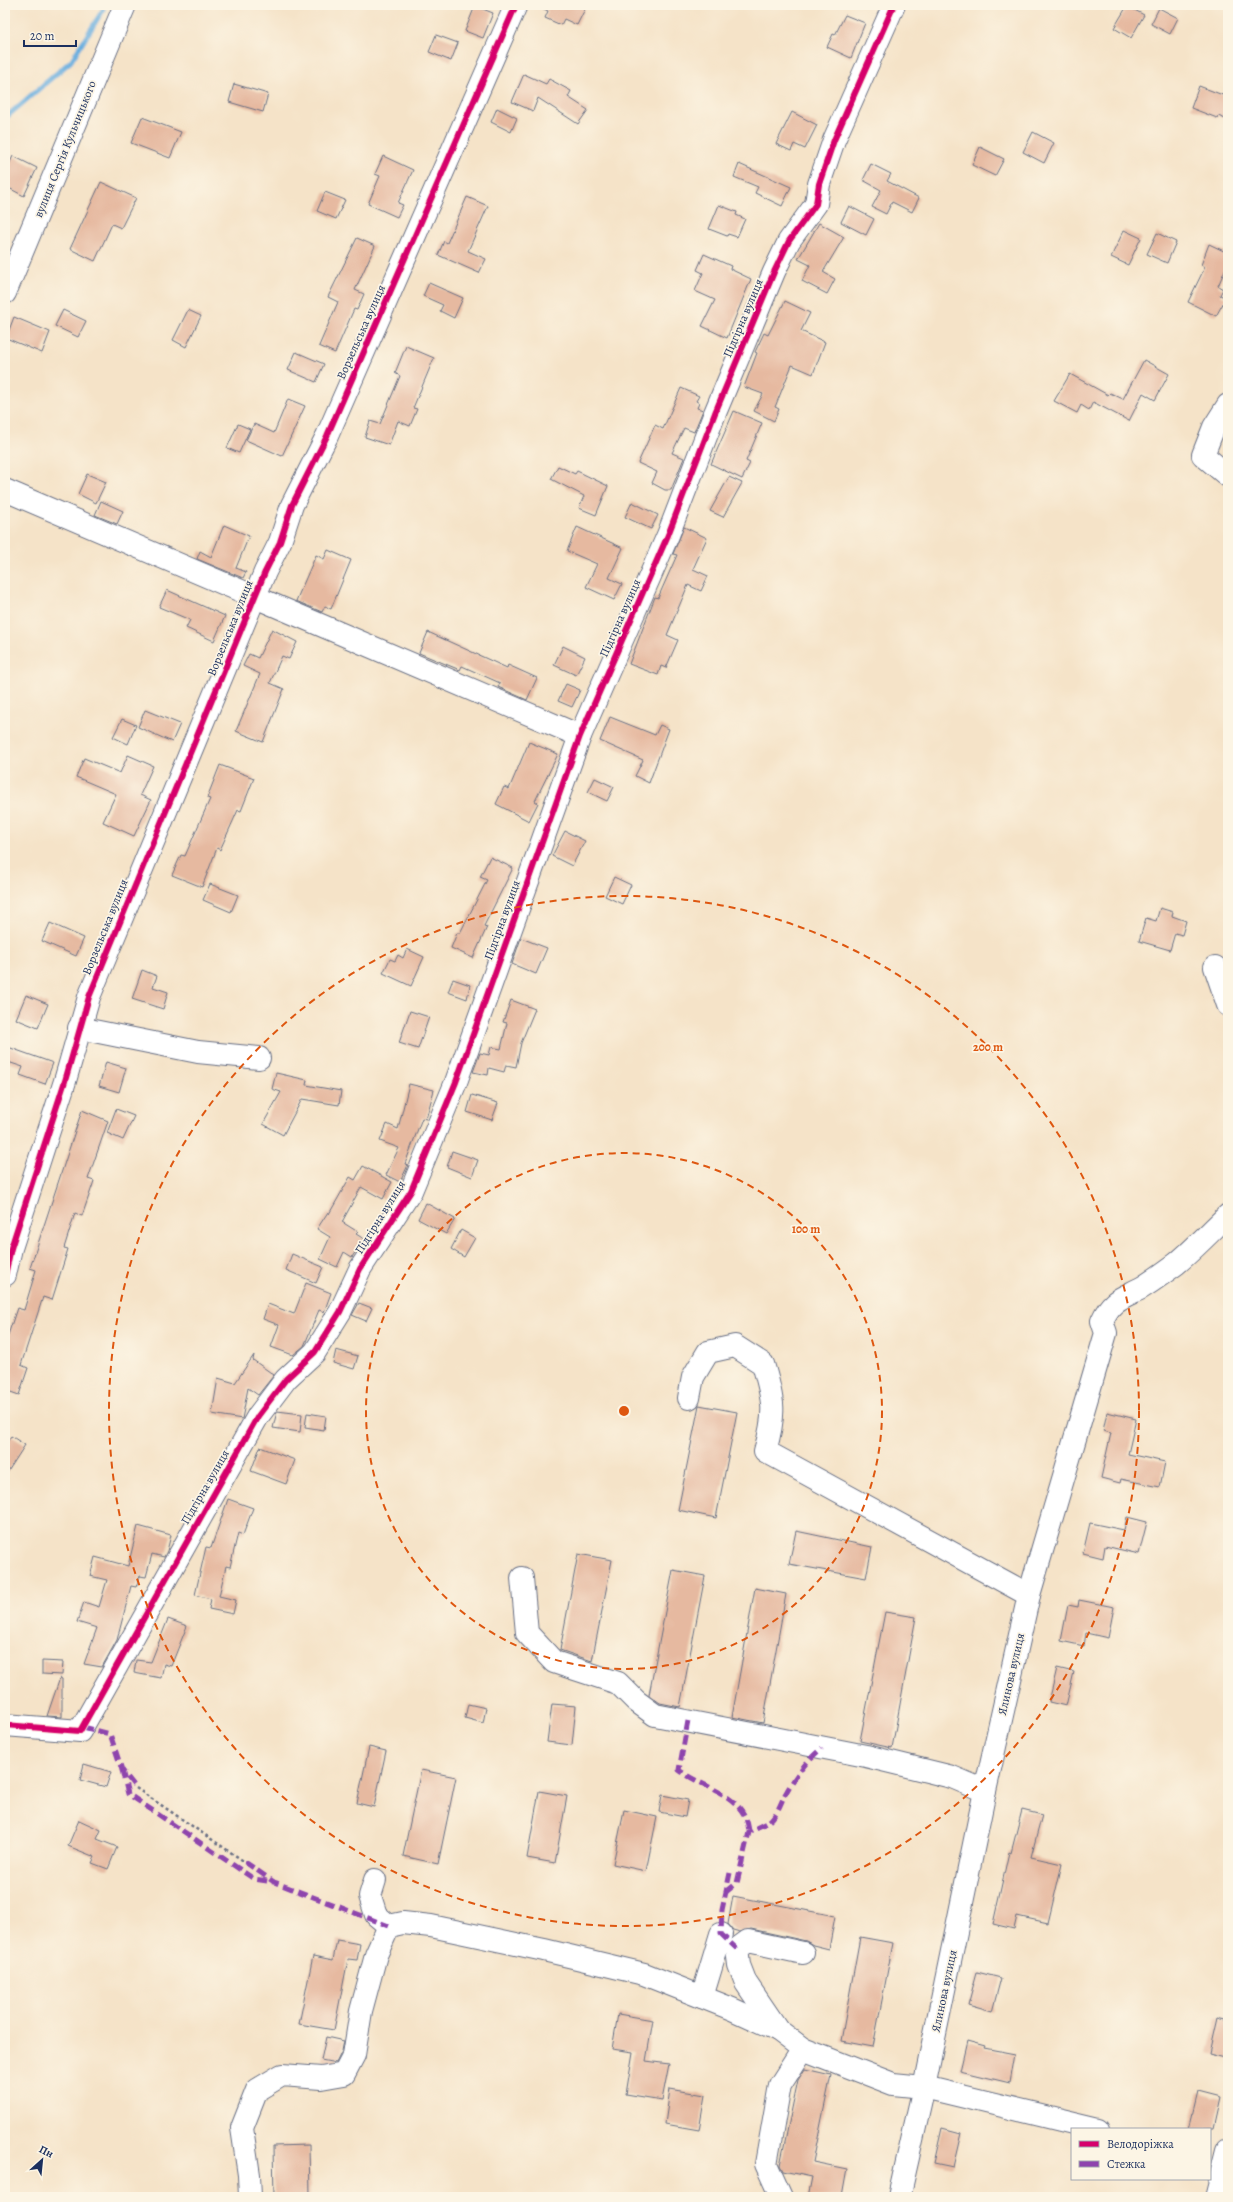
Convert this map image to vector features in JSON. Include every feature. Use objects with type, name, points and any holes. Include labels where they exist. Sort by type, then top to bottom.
[{"type":"street","name":"вулиця Сергія Кульчицького","points":[[5,293],[126,5]]},
{"type":"street","name":"Ворзельська вулиця","points":[[5,1275],[11,1248],[65,1081],[89,997],[256,597],[265,572],[280,542],[292,505],[327,436],[516,5]]},
{"type":"street","name":"Підгірна вулиця","points":[[5,1725],[80,1731],[258,1416],[286,1379],[315,1352],[340,1312],[360,1269],[411,1191],[456,1082],[580,736],[668,535],[715,413],[774,272],[789,241],[816,204],[819,184],[834,140],[894,5]]},
{"type":"street","points":[[1228,405],[1214,427],[1203,455],[1228,476]]},
{"type":"street","points":[[5,490],[580,736]]},
{"type":"street","points":[[1215,967],[1228,1005]]},
{"type":"street","points":[[79,1028],[198,1052],[259,1058]]},
{"type":"street","name":"Ялинова вулиця","points":[[899,2197],[924,2087],[985,1791],[1029,1595],[1106,1333],[1102,1322],[1106,1311],[1121,1296],[1135,1291],[1154,1280],[1177,1263],[1228,1215]]},
{"type":"street","points":[[689,1398],[693,1377],[708,1352],[736,1346],[763,1364],[773,1396],[772,1426],[765,1451],[1029,1595]]},
{"type":"street","points":[[522,1578],[527,1633],[554,1662],[618,1683],[636,1701],[655,1715],[866,1756],[952,1777],[985,1791]]},
{"type":"street","points":[[375,1880],[370,1896],[376,1914],[389,1926]]},
{"type":"street","points":[[389,1926],[403,1923],[430,1926],[544,1950],[644,1974],[778,2030],[803,2049],[893,2084],[924,2087],[1094,2128]]},
{"type":"street","points":[[250,2197],[250,2175],[242,2128],[257,2090],[282,2075],[321,2078],[344,2074],[354,2055],[361,2011],[376,1955],[389,1926]]},
{"type":"street","points":[[702,1997],[721,1934]]},
{"type":"street","points":[[778,2030],[746,1983],[739,1965],[737,1949],[748,1941],[803,1953]]},
{"type":"street","points":[[780,2197],[766,2164],[780,2085],[803,2049]]},
{"type":"street","points":[[1216,2197],[1223,2156]]},
{"type":"path","points":[[136,1788],[245,1862]]},
{"type":"building","points":[[536,5],[576,5],[585,9],[577,25],[564,19],[561,25],[545,18],[548,11]]},
{"type":"building","points":[[475,6],[493,13],[483,38],[465,31]]},
{"type":"building","points":[[1127,6],[1144,15],[1131,38],[1114,28]]},
{"type":"building","points":[[1159,8],[1178,18],[1170,34],[1151,24]]},
{"type":"building","points":[[845,15],[865,23],[851,58],[827,47]]},
{"type":"building","points":[[436,35],[458,43],[451,61],[429,52]]},
{"type":"building","points":[[524,74],[546,84],[549,79],[571,91],[568,97],[588,110],[578,124],[538,98],[533,111],[512,102]]},
{"type":"building","points":[[234,84],[268,94],[263,112],[229,102]]},
{"type":"building","points":[[1199,86],[1228,97],[1228,120],[1218,116],[1217,118],[1191,108]]},
{"type":"building","points":[[497,108],[517,118],[511,132],[491,122]]},
{"type":"building","points":[[792,112],[817,125],[805,149],[794,144],[791,151],[776,144]]},
{"type":"building","points":[[142,117],[181,132],[170,158],[131,143]]},
{"type":"building","points":[[1033,132],[1054,143],[1044,163],[1023,152]]},
{"type":"building","points":[[980,147],[1004,159],[995,176],[972,165]]},
{"type":"building","points":[[13,156],[37,168],[24,196],[5,186],[5,173]]},
{"type":"building","points":[[383,156],[413,170],[398,203],[403,205],[397,217],[368,204],[380,176],[375,174]]},
{"type":"building","points":[[739,164],[791,187],[782,206],[755,193],[758,187],[734,177]]},
{"type":"building","points":[[871,164],[891,174],[887,181],[919,198],[912,212],[892,202],[886,214],[872,207],[881,190],[863,180]]},
{"type":"building","points":[[101,182],[136,198],[121,228],[112,224],[95,261],[70,249]]},
{"type":"building","points":[[325,192],[345,200],[336,219],[317,211]]},
{"type":"building","points":[[467,197],[488,206],[468,251],[486,259],[479,273],[438,255],[444,241],[447,243]]},
{"type":"building","points":[[719,205],[737,212],[736,215],[745,219],[737,237],[728,234],[727,236],[709,229]]},
{"type":"building","points":[[849,206],[874,219],[866,235],[841,222]]},
{"type":"building","points":[[819,223],[844,237],[823,272],[835,279],[827,294],[802,281],[810,265],[798,259]]},
{"type":"building","points":[[1124,230],[1141,238],[1128,265],[1111,257]]},
{"type":"building","points":[[1157,233],[1176,242],[1167,263],[1147,254]]},
{"type":"building","points":[[357,238],[375,246],[355,290],[364,294],[357,310],[354,309],[335,353],[319,346],[338,302],[328,297]]},
{"type":"building","points":[[1209,244],[1228,253],[1228,263],[1218,286],[1223,289],[1220,295],[1226,298],[1216,316],[1188,302],[1205,267],[1201,265]]},
{"type":"building","points":[[704,254],[731,266],[730,269],[751,279],[727,338],[702,326],[715,300],[695,291],[703,273],[697,270]]},
{"type":"building","points":[[429,283],[463,298],[454,318],[440,311],[443,305],[423,296]]},
{"type":"building","points":[[785,301],[810,313],[801,331],[825,342],[813,374],[792,365],[775,407],[779,409],[774,421],[754,411],[763,394],[744,387],[757,353],[755,352],[764,333],[768,335]]},
{"type":"building","points":[[63,310],[86,321],[78,337],[55,326]]},
{"type":"building","points":[[188,310],[201,316],[186,347],[173,340]]},
{"type":"building","points":[[14,317],[50,332],[42,353],[6,338]]},
{"type":"building","points":[[406,346],[434,358],[413,408],[417,409],[410,426],[398,421],[389,445],[365,437],[370,421],[380,424],[400,376],[395,373]]},
{"type":"building","points":[[296,352],[324,364],[316,382],[288,370]]},
{"type":"building","points":[[1144,360],[1169,374],[1155,400],[1143,393],[1129,421],[1093,402],[1089,410],[1081,405],[1077,413],[1054,401],[1070,374],[1108,395],[1110,393],[1123,399]]},
{"type":"building","points":[[681,388],[699,396],[696,401],[699,403],[697,408],[703,410],[694,432],[684,428],[672,453],[684,458],[671,490],[665,490],[652,483],[657,472],[638,463],[655,425],[663,429]]},
{"type":"building","points":[[288,399],[305,406],[282,456],[246,440],[254,424],[274,433]]},
{"type":"building","points":[[734,411],[762,423],[746,461],[750,463],[742,479],[711,464]]},
{"type":"building","points":[[238,424],[250,429],[239,453],[227,448]]},
{"type":"building","points":[[558,466],[575,474],[577,471],[608,486],[596,515],[579,508],[584,496],[551,479]]},
{"type":"building","points":[[87,474],[106,482],[96,503],[78,494]]},
{"type":"building","points":[[729,477],[742,483],[723,517],[710,511]]},
{"type":"building","points":[[101,501],[123,511],[117,524],[95,515]]},
{"type":"building","points":[[632,502],[658,515],[651,529],[625,517]]},
{"type":"building","points":[[224,525],[249,536],[236,568],[246,572],[243,578],[197,559],[200,551],[211,557]]},
{"type":"building","points":[[577,527],[623,548],[609,578],[622,584],[614,600],[586,587],[597,564],[567,551]]},
{"type":"building","points":[[684,527],[707,538],[693,569],[708,576],[701,591],[688,585],[667,635],[678,640],[666,668],[661,666],[658,675],[629,664],[655,597],[658,598],[677,555],[673,554]]},
{"type":"building","points":[[328,550],[351,560],[331,609],[325,606],[322,612],[296,601],[316,555],[324,559]]},
{"type":"building","points":[[167,590],[225,616],[214,641],[186,628],[190,620],[159,607]]},
{"type":"building","points":[[272,629],[297,642],[289,659],[282,656],[270,683],[284,689],[263,742],[236,731],[260,674],[243,666],[249,654],[258,658]]},
{"type":"building","points":[[428,632],[507,668],[508,665],[537,678],[527,700],[498,687],[500,683],[462,666],[460,670],[419,653]]},
{"type":"building","points":[[563,646],[585,657],[576,675],[554,665]]},
{"type":"building","points":[[566,684],[580,690],[572,707],[558,701]]},
{"type":"building","points":[[145,710],[180,724],[172,742],[138,727]]},
{"type":"building","points":[[610,717],[655,735],[660,725],[669,729],[649,783],[635,776],[643,760],[600,741]]},
{"type":"building","points":[[122,719],[136,725],[128,744],[113,737]]},
{"type":"building","points":[[529,742],[558,754],[535,801],[538,803],[529,821],[496,804],[504,787],[509,789]]},
{"type":"building","points":[[128,755],[153,766],[140,795],[151,800],[134,836],[103,822],[116,794],[76,777],[84,758],[120,773]]},
{"type":"building","points":[[220,765],[254,778],[241,811],[238,810],[220,850],[217,848],[202,887],[172,875],[181,855],[185,856],[210,799],[207,798]]},
{"type":"building","points":[[595,778],[614,787],[607,801],[588,792]]},
{"type":"building","points":[[565,831],[585,841],[572,866],[552,856]]},
{"type":"building","points":[[490,857],[513,868],[484,926],[487,927],[473,958],[451,948],[457,933],[460,933],[487,880],[480,877]]},
{"type":"building","points":[[614,877],[631,885],[622,904],[605,896]]},
{"type":"building","points":[[210,884],[238,895],[231,912],[203,900]]},
{"type":"building","points":[[1160,908],[1173,912],[1172,916],[1186,921],[1182,935],[1175,933],[1170,950],[1139,941],[1146,918],[1156,921]]},
{"type":"building","points":[[50,923],[84,938],[76,956],[42,941]]},
{"type":"building","points":[[521,938],[547,948],[536,974],[512,964]]},
{"type":"building","points":[[407,949],[424,957],[411,986],[383,973],[390,959],[395,961],[398,955],[403,958]]},
{"type":"building","points":[[142,970],[157,976],[153,987],[168,992],[163,1009],[132,999]]},
{"type":"building","points":[[453,979],[470,985],[467,999],[448,992]]},
{"type":"building","points":[[26,995],[48,1004],[38,1028],[16,1019]]},
{"type":"building","points":[[511,1000],[535,1009],[521,1043],[516,1067],[506,1065],[504,1072],[489,1068],[488,1075],[473,1072],[480,1053],[489,1055],[491,1047],[501,1049],[507,1023],[503,1022]]},
{"type":"building","points":[[410,1011],[429,1017],[418,1049],[399,1043]]},
{"type":"building","points":[[5,1046],[53,1063],[45,1084],[20,1075],[23,1067],[5,1061]]},
{"type":"building","points":[[106,1062],[126,1068],[119,1092],[99,1086]]},
{"type":"building","points":[[276,1073],[307,1080],[306,1085],[341,1091],[339,1105],[302,1099],[283,1135],[263,1124],[281,1092],[272,1089]]},
{"type":"building","points":[[409,1084],[434,1090],[426,1119],[422,1118],[405,1164],[408,1165],[400,1182],[386,1175],[399,1148],[380,1141],[387,1124],[398,1129]]},
{"type":"building","points":[[472,1095],[498,1103],[492,1120],[467,1112]]},
{"type":"building","points":[[116,1109],[134,1116],[123,1140],[107,1133]]},
{"type":"building","points":[[82,1110],[108,1121],[88,1179],[94,1181],[82,1216],[75,1213],[64,1248],[68,1249],[52,1300],[43,1297],[21,1365],[28,1368],[19,1395],[5,1390],[5,1344],[17,1308],[24,1310],[36,1270],[30,1268]]},
{"type":"building","points":[[452,1151],[478,1160],[472,1177],[447,1167]]},
{"type":"building","points":[[363,1166],[392,1182],[383,1199],[361,1187],[342,1222],[358,1232],[356,1234],[364,1239],[352,1257],[344,1252],[337,1267],[320,1259],[330,1237],[317,1229],[328,1212],[329,1214],[350,1177],[355,1180]]},
{"type":"building","points":[[426,1203],[455,1219],[446,1234],[418,1219]]},
{"type":"building","points":[[461,1230],[475,1238],[464,1257],[451,1249]]},
{"type":"building","points":[[292,1254],[323,1267],[316,1283],[286,1270]]},
{"type":"building","points":[[306,1283],[331,1293],[324,1312],[319,1310],[304,1346],[293,1355],[271,1347],[279,1325],[263,1319],[268,1304],[294,1314]]},
{"type":"building","points":[[359,1303],[372,1308],[366,1321],[352,1315]]},
{"type":"building","points":[[336,1350],[358,1356],[354,1369],[333,1363]]},
{"type":"building","points":[[254,1355],[253,1360],[274,1375],[258,1395],[248,1388],[242,1419],[212,1414],[218,1378],[235,1383]]},
{"type":"building","points":[[699,1405],[737,1412],[716,1518],[678,1510]]},
{"type":"building","points":[[277,1411],[302,1414],[300,1432],[273,1428]]},
{"type":"building","points":[[1107,1412],[1136,1419],[1128,1454],[1165,1462],[1160,1487],[1121,1479],[1120,1483],[1101,1478],[1111,1433],[1103,1431]]},
{"type":"building","points":[[307,1413],[326,1416],[324,1430],[305,1427]]},
{"type":"building","points":[[11,1436],[25,1445],[5,1476],[5,1445]]},
{"type":"building","points":[[260,1447],[295,1460],[286,1484],[251,1471]]},
{"type":"building","points":[[228,1499],[253,1508],[243,1535],[238,1533],[230,1567],[226,1566],[219,1596],[236,1600],[233,1614],[209,1609],[211,1599],[195,1595],[206,1547],[211,1548]]},
{"type":"building","points":[[1127,1517],[1147,1522],[1139,1554],[1105,1546],[1103,1558],[1083,1553],[1090,1523],[1124,1530]]},
{"type":"building","points":[[138,1526],[171,1535],[167,1551],[164,1557],[152,1554],[146,1577],[140,1576],[136,1587],[131,1586],[117,1640],[102,1667],[84,1664],[97,1628],[77,1622],[84,1602],[99,1607],[107,1580],[90,1576],[95,1557],[128,1566]]},
{"type":"building","points":[[796,1531],[872,1547],[866,1578],[789,1564]]},
{"type":"building","points":[[578,1554],[612,1560],[592,1661],[560,1650]]},
{"type":"building","points":[[673,1570],[705,1576],[680,1707],[660,1703],[649,1695]]},
{"type":"building","points":[[755,1588],[786,1594],[763,1723],[732,1717]]},
{"type":"building","points":[[1079,1600],[1114,1607],[1108,1638],[1086,1633],[1084,1646],[1061,1641],[1068,1605],[1078,1607]]},
{"type":"building","points":[[885,1612],[916,1617],[892,1748],[860,1741]]},
{"type":"building","points":[[168,1619],[187,1626],[171,1666],[164,1664],[161,1678],[134,1673],[136,1660],[151,1662]]},
{"type":"building","points":[[42,1661],[63,1662],[62,1675],[42,1674]]},
{"type":"building","points":[[1057,1668],[1074,1672],[1066,1706],[1049,1702]]},
{"type":"building","points":[[60,1678],[62,1679],[62,1717],[47,1716]]},
{"type":"building","points":[[468,1704],[486,1708],[483,1723],[465,1718]]},
{"type":"building","points":[[552,1704],[576,1706],[572,1745],[547,1742]]},
{"type":"building","points":[[369,1747],[386,1751],[374,1807],[357,1803]]},
{"type":"building","points":[[84,1764],[111,1772],[106,1787],[80,1780]]},
{"type":"building","points":[[421,1770],[456,1777],[438,1864],[403,1856]]},
{"type":"building","points":[[539,1791],[567,1796],[555,1863],[527,1858]]},
{"type":"building","points":[[662,1795],[688,1800],[685,1817],[659,1812]]},
{"type":"building","points":[[624,1810],[657,1817],[646,1871],[613,1864]]},
{"type":"building","points":[[1022,1810],[1042,1815],[1031,1857],[1062,1864],[1048,1923],[1017,1916],[1014,1929],[993,1924],[1009,1852],[1011,1853]]},
{"type":"building","points":[[79,1820],[101,1830],[97,1839],[117,1847],[108,1869],[92,1863],[95,1857],[68,1846]]},
{"type":"building","points":[[733,1896],[835,1916],[829,1949],[813,1945],[806,1941],[751,1929],[740,1932],[733,1930],[728,1924]]},
{"type":"building","points":[[860,1937],[893,1943],[873,2047],[841,2041]]},
{"type":"building","points":[[337,1940],[360,1944],[357,1960],[348,1959],[334,2030],[299,2024],[313,1956],[333,1960]]},
{"type":"building","points":[[977,1972],[1001,1978],[992,2012],[968,2005]]},
{"type":"building","points":[[618,2014],[653,2020],[646,2061],[669,2064],[662,2100],[626,2094],[633,2052],[612,2049]]},
{"type":"building","points":[[1216,2018],[1228,2021],[1228,2058],[1208,2053]]},
{"type":"building","points":[[326,2037],[344,2041],[342,2051],[336,2063],[321,2060]]},
{"type":"building","points":[[967,2041],[985,2046],[984,2048],[1015,2054],[1010,2083],[960,2071]]},
{"type":"building","points":[[805,2069],[831,2075],[813,2162],[847,2169],[842,2197],[808,2197],[812,2177],[783,2171],[780,2165],[798,2080]]},
{"type":"building","points":[[670,2089],[705,2095],[699,2130],[665,2124]]},
{"type":"building","points":[[1198,2092],[1221,2098],[1214,2129],[1189,2128]]},
{"type":"building","points":[[942,2128],[961,2133],[953,2167],[934,2163]]},
{"type":"building","points":[[309,2145],[310,2197],[274,2197],[273,2146]]},
{"type":"waterway","points":[[5,118],[71,61],[103,10]]},
{"type":"marked path","points":[[688,1721],[679,1770],[732,1801],[740,1809],[746,1819],[749,1832]]},
{"type":"marked path","points":[[83,1727],[110,1734],[122,1770],[136,1788]]},
{"type":"marked path","points":[[726,1892],[737,1883],[749,1832],[772,1819],[798,1773],[822,1748]]},
{"type":"marked path","points":[[122,1770],[128,1794],[254,1879],[274,1882]]},
{"type":"marked path","points":[[245,1862],[274,1882],[389,1926]]},
{"type":"marked path","points":[[730,1873],[722,1910],[721,1934],[737,1949]]},
{"type":"cycle path","points":[[5,1275],[11,1248],[65,1081],[89,997],[265,572],[280,542],[292,505],[327,436],[516,5]]},
{"type":"cycle path","points":[[5,1725],[80,1731],[258,1416],[286,1379],[315,1352],[340,1312],[360,1269],[411,1191],[456,1082],[580,736],[668,535],[715,413],[774,272],[789,241],[816,204],[819,184],[834,140],[894,5]]}]
